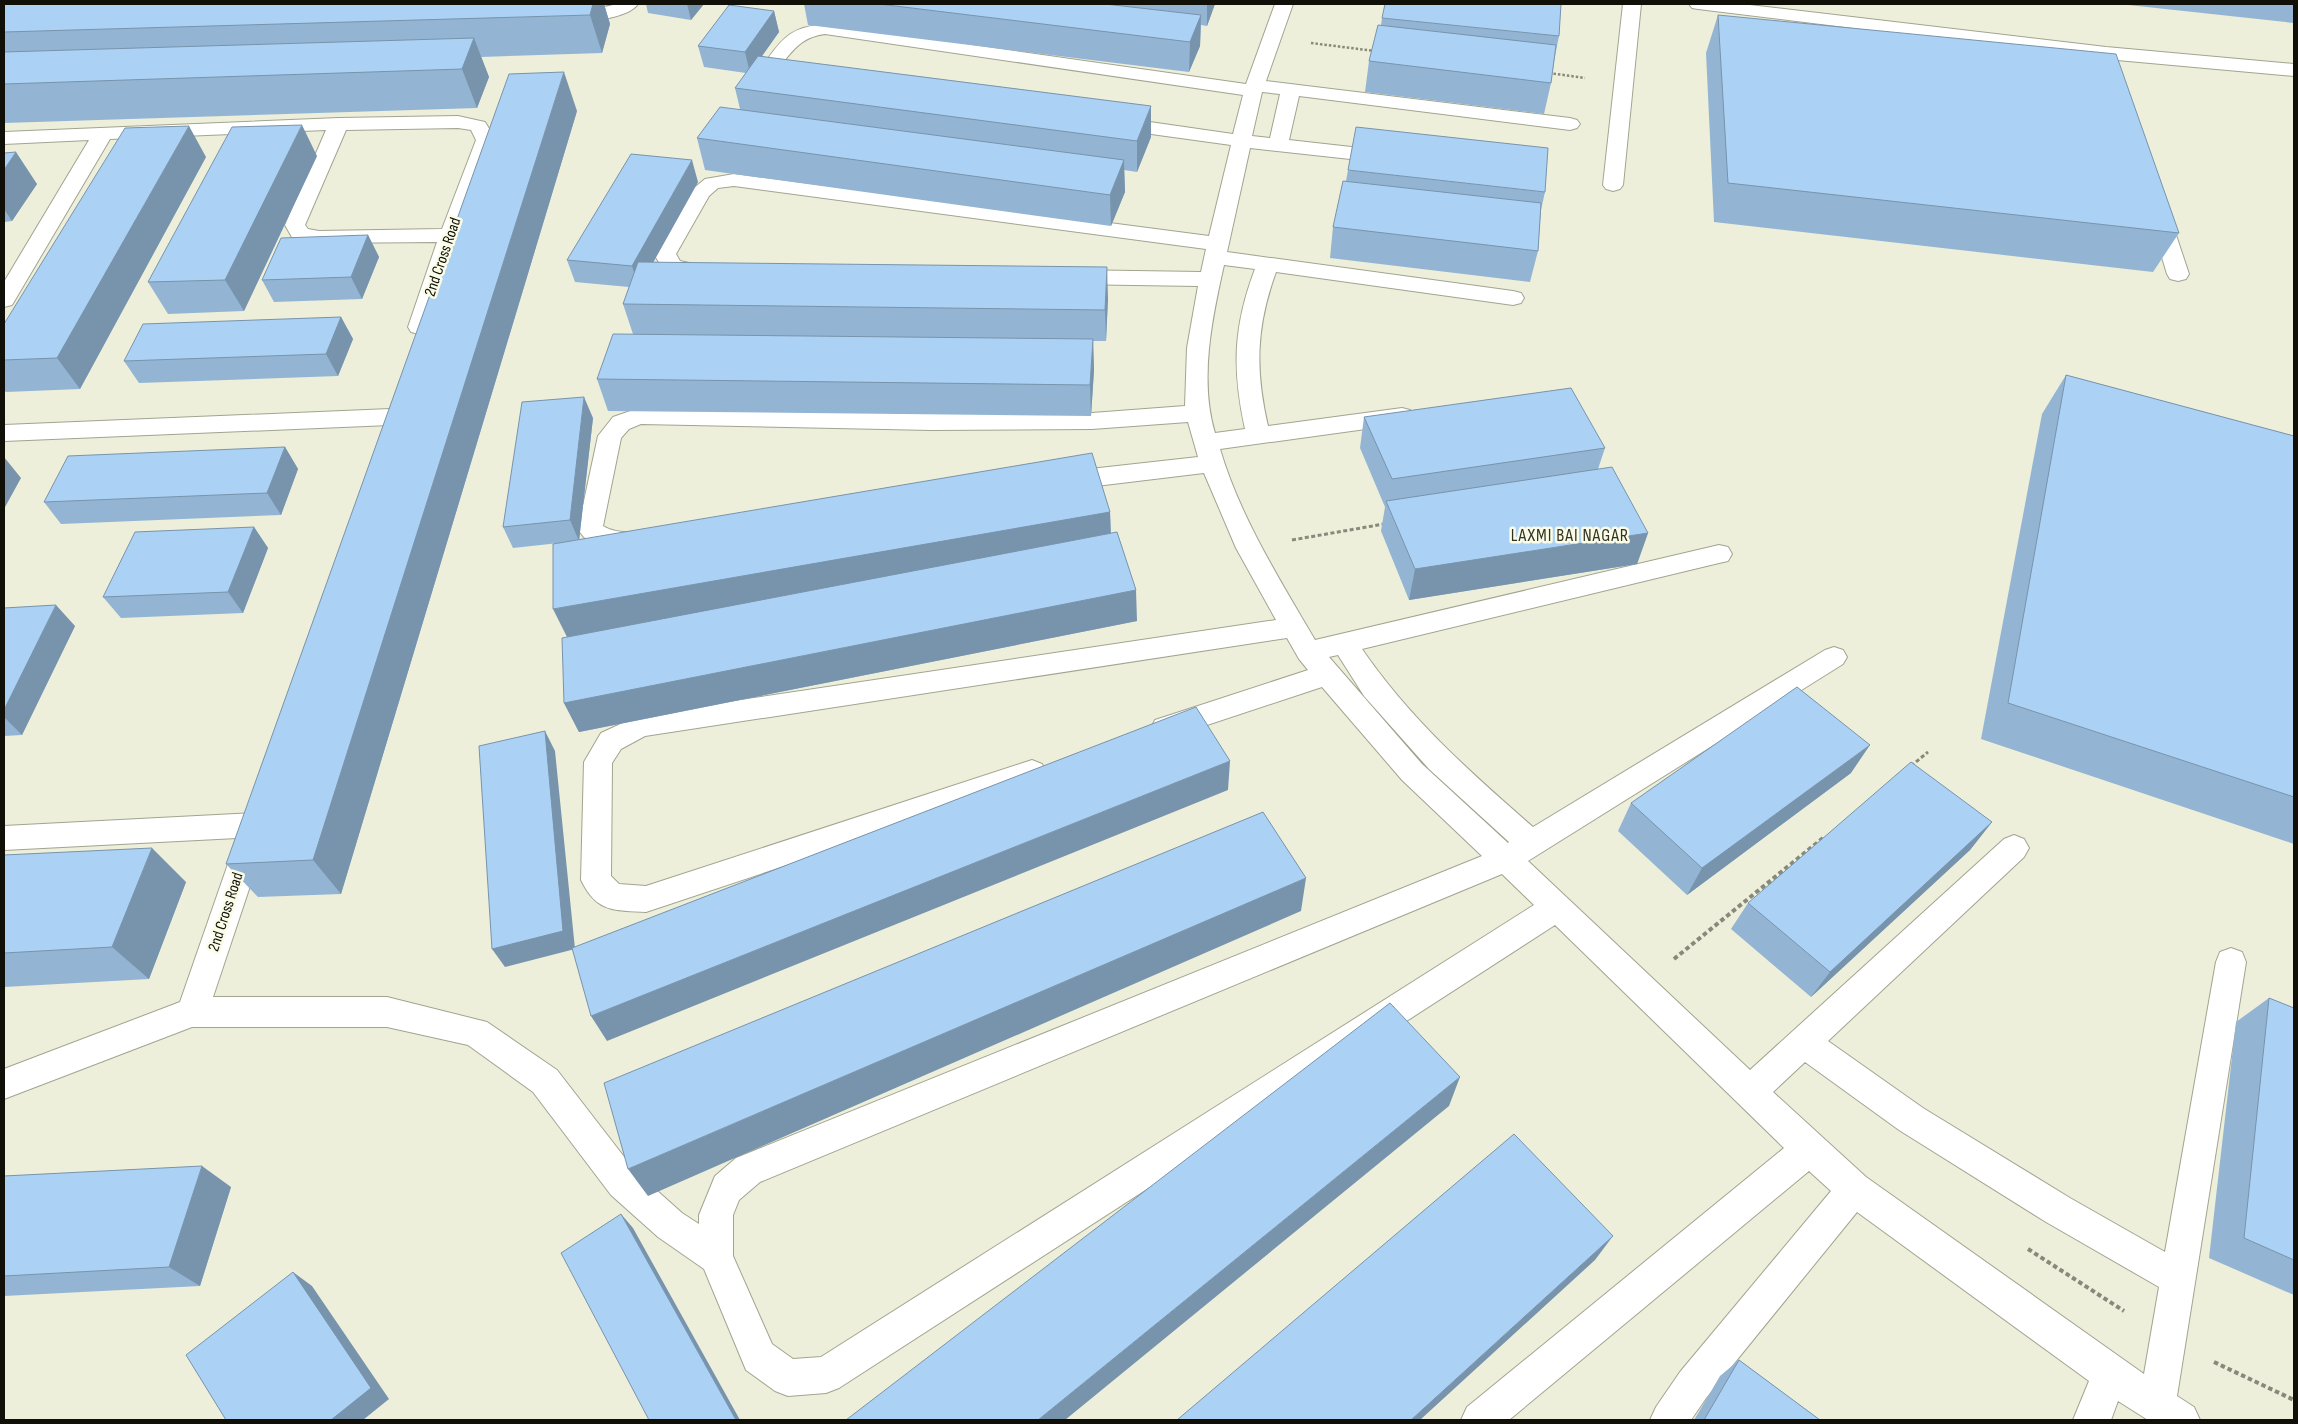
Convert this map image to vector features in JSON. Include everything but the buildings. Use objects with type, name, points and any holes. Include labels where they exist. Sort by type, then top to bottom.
[{"type":"street","points":[[550,16],[590,16],[622,8],[629,4]]},
{"type":"street","points":[[1284,4],[1254,88],[1215,260],[1198,348],[1197,413],[1208,454],[1249,548],[1308,652],[1412,772],[1519,852]]},
{"type":"street","points":[[1613,185],[1632,4]]},
{"type":"street","points":[[1698,4],[2109,62],[2294,70]]},
{"type":"street","points":[[820,80],[791,75],[778,69],[776,60],[794,37],[804,31],[825,29],[1254,88],[1291,89],[1570,124]]},
{"type":"street","points":[[1278,145],[1291,89]]},
{"type":"street","points":[[1100,120],[1241,141],[1404,159]]},
{"type":"street","name":"2nd Cross Road","points":[[4,138],[339,124],[458,122],[478,126],[486,140],[450,235],[414,345]]},
{"type":"street","points":[[339,124],[295,225],[300,234],[319,237],[450,235]]},
{"type":"street","points":[[4,300],[103,134]]},
{"type":"street","points":[[724,274],[695,273],[672,266],[665,254],[700,192],[712,183],[734,180],[1215,260],[1268,264],[1513,298]]},
{"type":"street","points":[[2151,191],[2178,274]]},
{"type":"street","points":[[1051,277],[1215,260]]},
{"type":"street","points":[[1258,436],[1249,392],[1248,363],[1252,318],[1261,279],[1268,264]]},
{"type":"street","points":[[664,537],[625,542],[604,539],[590,529],[610,436],[620,422],[639,416],[942,422],[1092,421],[1197,413]]},
{"type":"street","points":[[1037,485],[1105,475],[1208,454],[1258,436],[1420,414]]},
{"type":"street","points":[[4,433],[389,418]]},
{"type":"street","points":[[1308,652],[1719,554]]},
{"type":"street","points":[[1060,763],[646,899],[611,897],[596,880],[598,762],[611,741],[640,726],[1295,627]]},
{"type":"street","points":[[1344,643],[1374,688],[1519,852],[1557,907],[1808,1149],[1854,1189],[2110,1374],[2169,1413]]},
{"type":"street","points":[[1557,907],[826,1375],[788,1378],[759,1357],[716,1257],[716,1215],[727,1188],[748,1170],[1519,852],[1834,656]]},
{"type":"street","points":[[1144,735],[1326,675]]},
{"type":"street","name":"2nd Cross Road","points":[[4,838],[258,816],[192,1012]]},
{"type":"street","points":[[1750,1092],[2014,848]]},
{"type":"street","points":[[2169,1413],[2177,1278],[2231,962]]},
{"type":"street","points":[[4,1084],[192,1012],[387,1012],[476,1032],[545,1081],[622,1183],[670,1225],[716,1257]]},
{"type":"street","points":[[1805,1043],[1911,1119],[2058,1210],[2177,1278]]},
{"type":"street","points":[[1480,1420],[1808,1149]]},
{"type":"street","points":[[1669,1420],[1693,1384],[1854,1189]]},
{"type":"street","points":[[2092,1420],[2110,1374]]},
{"type":"path","points":[[1274,28],[1285,31],[1301,41],[1378,51]]},
{"type":"path","points":[[1543,72],[1591,78]]},
{"type":"path","points":[[1283,541],[1394,522]]},
{"type":"path","points":[[1905,770],[1928,752]]},
{"type":"path","points":[[1667,965],[1828,833]]},
{"type":"district","name":"LAXMI BAI NAGAR","points":[[1570,535]]}]
